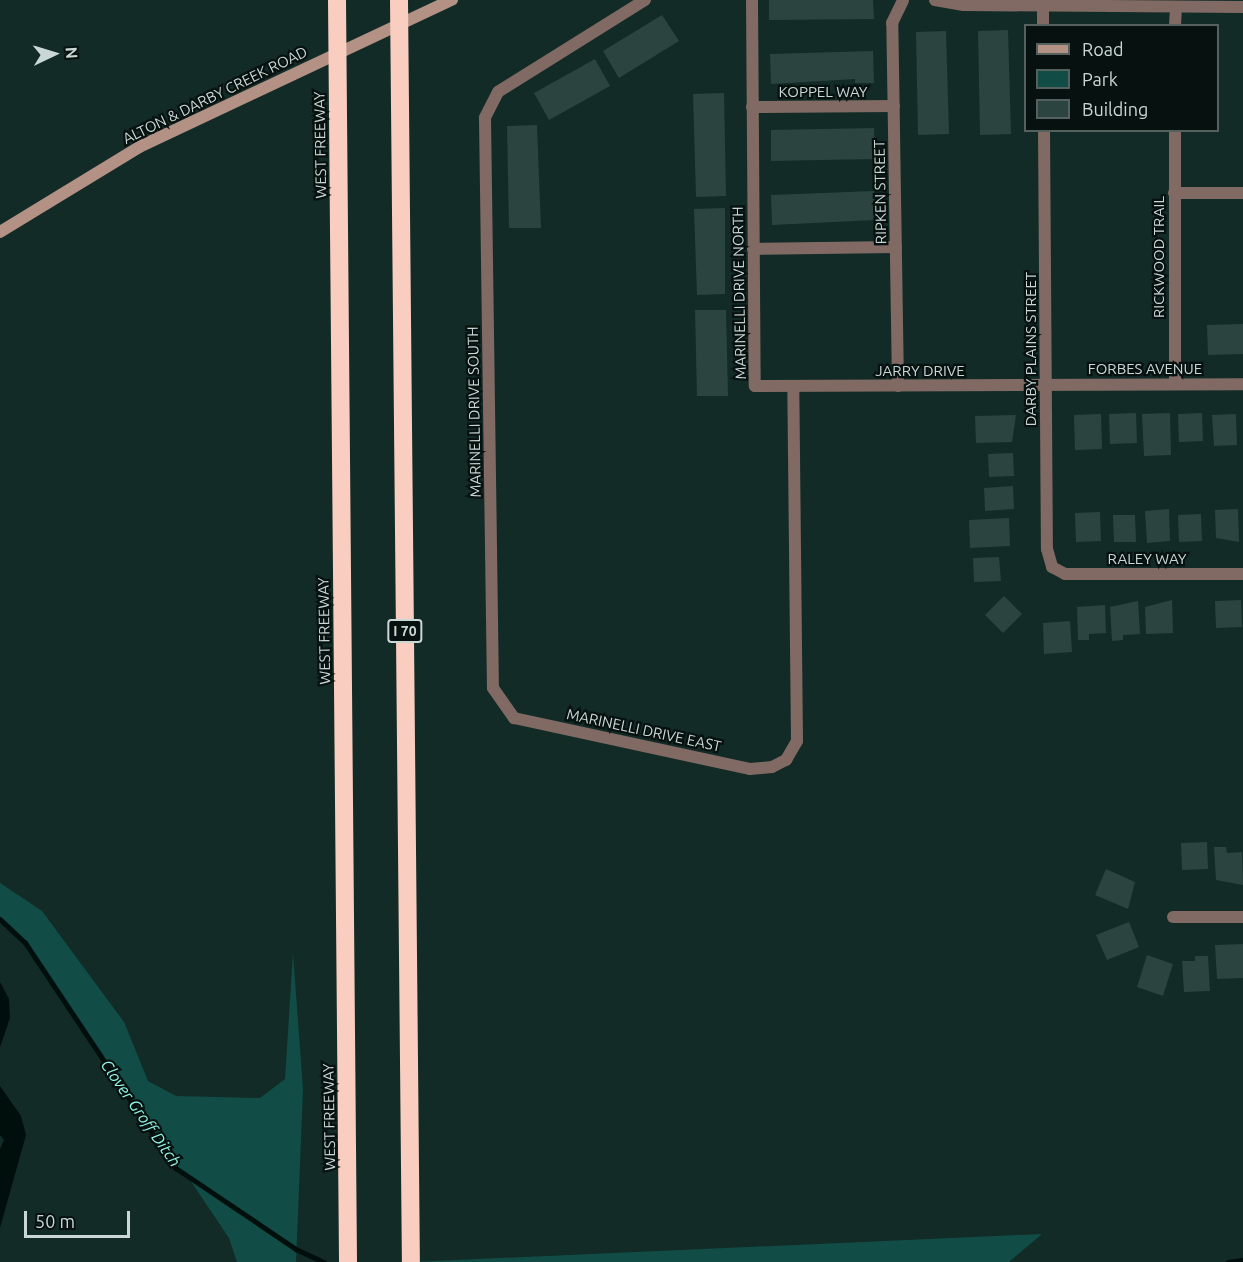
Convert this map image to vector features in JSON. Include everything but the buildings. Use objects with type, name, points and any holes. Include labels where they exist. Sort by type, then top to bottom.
[{"type":"highway","name":"WEST FREEWAY","points":[[337,0],[348,1262]]},
{"type":"highway","name":"I 70","points":[[399,0],[411,1262]]},
{"type":"main road","name":"ALTON & DARBY CREEK ROAD","points":[[0,232],[139,147],[274,81],[452,0]]},
{"type":"street","name":"MARINELLI DRIVE SOUTH","points":[[501,703],[493,688],[485,118],[498,92],[645,0]]},
{"type":"street","name":"MARINELLI DRIVE NORTH","points":[[752,0],[754,386],[793,386]]},
{"type":"street","name":"RIPKEN STREET","points":[[898,386],[892,23],[903,0]]},
{"type":"street","points":[[935,0],[964,5],[1043,3],[1176,8],[1243,7]]},
{"type":"street","points":[[1043,3],[1043,24]]},
{"type":"street","points":[[1175,24],[1176,8]]},
{"type":"street","name":"KOPPEL WAY","points":[[752,107],[894,106]]},
{"type":"street","name":"DARBY PLAINS STREET","points":[[1044,132],[1047,549],[1052,567]]},
{"type":"street","name":"RICKWOOD TRAIL","points":[[1175,132],[1175,384]]},
{"type":"street","points":[[1174,193],[1243,193]]},
{"type":"street","points":[[753,249],[896,247]]},
{"type":"street","name":"FORBES AVENUE","points":[[1047,385],[1243,384]]},
{"type":"street","name":"JARRY DRIVE","points":[[793,386],[1047,385]]},
{"type":"street","name":"MARINELLI DRIVE EAST","points":[[501,703],[514,718],[750,769],[772,767],[786,760],[797,741],[793,386]]},
{"type":"street","name":"RALEY WAY","points":[[1052,567],[1065,574],[1243,574]]},
{"type":"street","points":[[1173,917],[1243,917]]},
{"type":"green space","points":[[0,883],[42,911],[124,1022],[148,1081],[176,1096],[260,1098],[285,1079],[293,953],[303,1089],[296,1262],[237,1262],[229,1238],[190,1180],[176,1168],[25,942],[0,919]]},
{"type":"green space","points":[[1042,1234],[1009,1262],[411,1262]]},
{"type":"shaded area","points":[[0,982],[9,999],[10,1018],[0,1047]]},
{"type":"shaded area","points":[[0,1086],[21,1116],[26,1135],[0,1228],[0,1149],[4,1140],[0,1135]]},
{"type":"waterway","name":"Clover Groff Ditch","points":[[0,919],[25,942],[176,1168],[296,1249],[324,1262]]},
{"type":"waterway","name":"Clover Groff Ditch","points":[[1228,1262],[1243,1260]]}]
